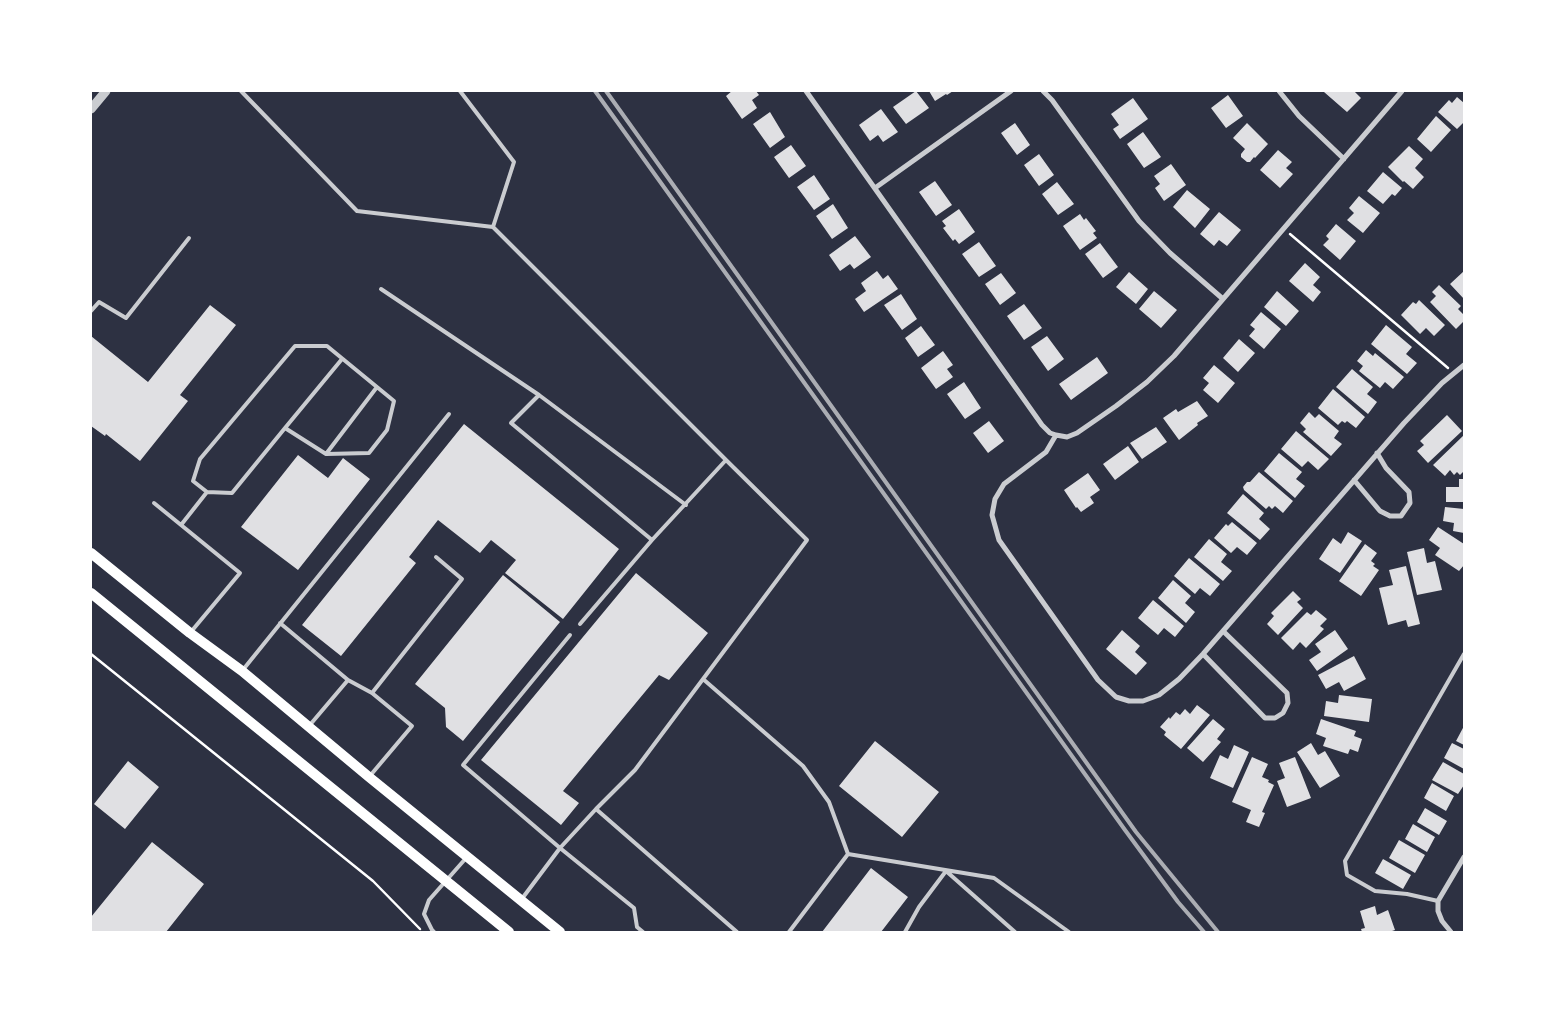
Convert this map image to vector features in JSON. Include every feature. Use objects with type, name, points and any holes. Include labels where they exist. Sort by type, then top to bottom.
[{"type":"main road","points":[[91,553],[190,633],[242,670],[369,777],[560,932]]},
{"type":"main road","points":[[91,593],[509,932]]},
{"type":"street","points":[[91,109],[106,91]]},
{"type":"street","points":[[806,91],[1042,425],[1056,435],[1067,437],[1077,433],[1147,382],[1174,356],[1402,91]]},
{"type":"street","points":[[875,188],[1011,91]]},
{"type":"street","points":[[1043,91],[1052,100],[1139,221],[1170,253],[1223,299]]},
{"type":"street","points":[[1279,91],[1299,116],[1344,159]]},
{"type":"street","points":[[1056,435],[1046,452],[1004,484],[995,499],[992,515],[999,540],[1098,680],[1116,698],[1143,702],[1159,695],[1179,679],[1203,654],[1404,423],[1464,365]]},
{"type":"street","points":[[1354,480],[1380,511],[1390,516],[1401,516],[1410,503],[1409,492],[1386,468],[1377,453]]},
{"type":"street","points":[[1203,654],[1265,718],[1275,718],[1283,713],[1288,703],[1287,693],[1223,631]]},
{"type":"street","points":[[1451,932],[1442,921],[1438,911],[1438,901],[1464,857]]},
{"type":"lane","points":[[241,91],[357,211],[494,227],[807,540],[635,770],[560,848],[521,900]]},
{"type":"lane","points":[[460,91],[514,162],[494,227]]},
{"type":"lane","points":[[91,311],[99,302],[126,318],[189,238]]},
{"type":"lane","points":[[381,289],[539,396],[686,505]]},
{"type":"lane","points":[[285,428],[326,454],[369,453],[387,430],[394,401],[327,346],[295,346],[200,459],[193,481],[207,492],[232,494],[285,428],[342,359]]},
{"type":"lane","points":[[326,454],[378,388]]},
{"type":"lane","points":[[539,396],[511,424],[652,540]]},
{"type":"lane","points":[[242,670],[449,414]]},
{"type":"lane","points":[[580,624],[652,540],[726,460]]},
{"type":"lane","points":[[181,525],[207,492]]},
{"type":"lane","points":[[154,503],[240,573],[190,633]]},
{"type":"lane","points":[[372,693],[462,579],[436,556]]},
{"type":"lane","points":[[280,623],[348,680],[372,693],[412,726],[369,777]]},
{"type":"lane","points":[[570,635],[463,765],[634,908],[637,927],[643,932]]},
{"type":"lane","points":[[1438,901],[1407,894],[1375,891],[1347,875],[1345,861],[1464,654]]},
{"type":"lane","points":[[703,679],[803,766],[829,802],[848,854]]},
{"type":"lane","points":[[308,726],[348,680]]},
{"type":"lane","points":[[596,809],[737,932]]},
{"type":"lane","points":[[848,854],[994,878],[1069,932]]},
{"type":"lane","points":[[789,932],[848,854]]},
{"type":"lane","points":[[432,931],[424,914],[429,900],[467,857]]},
{"type":"lane","points":[[905,932],[919,907],[946,871]]},
{"type":"lane","points":[[946,871],[1015,932]]},
{"type":"path","points":[[1284,228],[1454,373]]},
{"type":"path","points":[[91,654],[373,881],[423,932]]},
{"type":"building","points":[[732,91],[756,91],[759,95],[752,100],[757,108],[742,119],[726,96]]},
{"type":"building","points":[[916,91],[929,108],[906,124],[893,107]]},
{"type":"building","points":[[929,91],[953,91],[935,101]]},
{"type":"building","points":[[1325,91],[1354,91],[1361,98],[1347,112]]},
{"type":"building","points":[[1228,95],[1243,116],[1226,128],[1211,108]]},
{"type":"building","points":[[1457,97],[1464,103],[1464,122],[1457,129],[1438,112],[1449,100],[1452,103]]},
{"type":"building","points":[[1133,98],[1148,119],[1120,139],[1113,129],[1119,125],[1111,114]]},
{"type":"building","points":[[881,109],[898,132],[883,142],[878,135],[870,141],[859,125]]},
{"type":"building","points":[[770,112],[785,137],[770,148],[753,124]]},
{"type":"building","points":[[1436,116],[1451,130],[1431,152],[1417,139]]},
{"type":"building","points":[[1015,123],[1030,145],[1017,155],[1001,133]]},
{"type":"building","points":[[1247,123],[1268,144],[1250,162],[1241,157],[1245,149],[1233,138]]},
{"type":"building","points":[[1143,132],[1161,157],[1144,168],[1127,144]]},
{"type":"building","points":[[791,145],[806,166],[789,178],[774,157]]},
{"type":"building","points":[[1409,146],[1423,159],[1415,168],[1424,177],[1413,189],[1388,167]]},
{"type":"building","points":[[1278,150],[1292,162],[1286,168],[1293,174],[1280,188],[1260,170]]},
{"type":"building","points":[[1039,154],[1054,175],[1039,186],[1024,165]]},
{"type":"building","points":[[1171,164],[1186,185],[1164,201],[1155,188],[1160,184],[1154,176]]},
{"type":"building","points":[[1383,172],[1402,188],[1395,196],[1392,194],[1383,204],[1367,191]]},
{"type":"building","points":[[814,175],[830,199],[814,210],[797,187]]},
{"type":"building","points":[[935,181],[952,205],[936,216],[919,192]]},
{"type":"building","points":[[1057,182],[1074,204],[1058,215],[1042,194]]},
{"type":"building","points":[[1187,190],[1210,209],[1195,228],[1173,207]]},
{"type":"building","points":[[1359,196],[1380,213],[1363,233],[1347,220],[1354,213],[1349,208]]},
{"type":"building","points":[[833,204],[848,228],[832,239],[816,216]]},
{"type":"building","points":[[959,209],[975,232],[959,244],[955,239],[953,241],[943,228],[946,226],[942,221]]},
{"type":"building","points":[[1219,212],[1241,230],[1227,246],[1219,240],[1214,246],[1200,234]]},
{"type":"building","points":[[1080,214],[1084,220],[1086,218],[1096,231],[1093,233],[1097,238],[1080,250],[1063,226]]},
{"type":"building","points":[[1336,224],[1356,241],[1340,260],[1323,245],[1329,239],[1326,236]]},
{"type":"building","points":[[855,236],[871,257],[854,269],[850,264],[840,271],[829,255]]},
{"type":"building","points":[[979,242],[996,266],[979,277],[962,254]]},
{"type":"building","points":[[1100,243],[1118,267],[1103,278],[1085,254]]},
{"type":"building","points":[[1305,263],[1320,277],[1313,285],[1321,292],[1313,302],[1289,281]]},
{"type":"building","points":[[877,271],[883,279],[888,275],[898,289],[864,312],[855,299],[866,291],[861,283]]},
{"type":"building","points":[[1464,271],[1464,299],[1450,284]]},
{"type":"building","points":[[1129,272],[1148,289],[1136,304],[1116,287]]},
{"type":"building","points":[[1001,273],[1016,293],[1000,305],[985,284]]},
{"type":"building","points":[[1439,285],[1461,306],[1458,309],[1464,315],[1464,321],[1456,329],[1430,302],[1436,296],[1432,292]]},
{"type":"building","points":[[1154,291],[1177,310],[1161,328],[1139,309]]},
{"type":"building","points":[[1277,291],[1299,311],[1286,326],[1264,307]]},
{"type":"building","points":[[901,294],[917,319],[902,330],[884,305]]},
{"type":"building","points":[[1419,300],[1445,325],[1434,336],[1426,328],[1420,334],[1401,315],[1413,302],[1416,304]]},
{"type":"building","points":[[1024,304],[1042,328],[1024,340],[1007,316]]},
{"type":"building","points":[[210,305],[236,325],[180,395],[188,401],[140,461],[106,434],[105,436],[91,426],[91,336],[148,382]]},
{"type":"building","points":[[1261,312],[1281,329],[1264,349],[1249,336],[1255,329],[1250,325]]},
{"type":"building","points":[[1386,325],[1412,347],[1406,354],[1417,363],[1407,374],[1371,344]]},
{"type":"building","points":[[921,326],[935,345],[918,357],[905,338]]},
{"type":"building","points":[[1047,336],[1064,359],[1048,371],[1031,347]]},
{"type":"building","points":[[1239,339],[1255,353],[1238,372],[1223,358]]},
{"type":"building","points":[[1366,350],[1373,356],[1375,353],[1404,377],[1393,389],[1385,382],[1380,388],[1359,371],[1363,366],[1357,361]]},
{"type":"building","points":[[943,351],[953,365],[947,369],[953,377],[936,389],[921,368]]},
{"type":"building","points":[[1097,357],[1108,373],[1071,400],[1059,384]]},
{"type":"building","points":[[1214,365],[1235,383],[1218,403],[1203,390],[1209,383],[1203,378]]},
{"type":"building","points":[[1352,369],[1373,387],[1367,394],[1377,402],[1368,414],[1336,387]]},
{"type":"building","points":[[964,382],[981,408],[965,419],[947,394]]},
{"type":"building","points":[[1333,389],[1365,417],[1356,428],[1347,421],[1345,423],[1342,421],[1338,425],[1318,408]]},
{"type":"building","points":[[1197,401],[1208,416],[1197,423],[1198,425],[1179,440],[1163,418],[1176,409],[1178,412]]},
{"type":"building","points":[[1309,412],[1315,418],[1319,414],[1339,431],[1334,438],[1342,444],[1331,456],[1303,432],[1306,429],[1300,423]]},
{"type":"building","points":[[1447,415],[1462,431],[1428,463],[1417,451],[1424,445],[1420,441]]},
{"type":"building","points":[[989,421],[1004,441],[988,453],[973,433]]},
{"type":"building","points":[[464,424],[619,549],[563,619],[505,573],[516,560],[491,540],[480,553],[438,520],[409,557],[416,563],[341,656],[302,625]]},
{"type":"building","points":[[1156,427],[1167,442],[1142,459],[1130,443]]},
{"type":"building","points":[[1296,431],[1329,459],[1318,470],[1308,461],[1302,467],[1281,449]]},
{"type":"building","points":[[1464,435],[1464,471],[1460,475],[1457,472],[1454,475],[1450,470],[1445,476],[1433,465]]},
{"type":"building","points":[[1128,446],[1139,462],[1115,480],[1103,464]]},
{"type":"building","points":[[1279,453],[1302,472],[1296,479],[1305,486],[1295,498],[1264,471]]},
{"type":"building","points":[[298,455],[328,478],[343,458],[370,479],[298,570],[241,527]]},
{"type":"building","points":[[1259,472],[1293,501],[1283,513],[1275,506],[1272,509],[1269,506],[1266,509],[1244,490],[1243,487],[1247,482],[1250,482]]},
{"type":"building","points":[[1088,473],[1100,490],[1090,497],[1094,503],[1081,512],[1076,508],[1064,490]]},
{"type":"building","points":[[1459,479],[1464,479],[1464,502],[1446,502],[1446,487],[1459,487]]},
{"type":"building","points":[[1243,494],[1264,513],[1259,519],[1270,529],[1260,540],[1227,513]]},
{"type":"building","points":[[1445,507],[1464,509],[1464,533],[1453,531],[1454,523],[1443,521]]},
{"type":"building","points":[[1232,522],[1257,543],[1247,555],[1237,547],[1231,553],[1214,538],[1226,524],[1228,526]]},
{"type":"building","points":[[1438,527],[1464,544],[1464,565],[1459,571],[1435,555],[1440,548],[1429,540]]},
{"type":"building","points":[[1348,532],[1362,541],[1340,573],[1319,559],[1333,538],[1341,544]]},
{"type":"building","points":[[1209,539],[1227,554],[1221,562],[1232,571],[1223,581],[1194,557]]},
{"type":"building","points":[[1365,544],[1377,553],[1371,561],[1375,564],[1373,566],[1379,570],[1361,596],[1339,581]]},
{"type":"building","points":[[1424,548],[1427,563],[1435,561],[1442,590],[1417,595],[1407,552]]},
{"type":"building","points":[[1189,558],[1220,584],[1210,596],[1200,588],[1195,594],[1174,576]]},
{"type":"building","points":[[1406,566],[1420,624],[1408,627],[1406,620],[1388,625],[1379,588],[1393,585],[1389,570]]},
{"type":"building","points":[[636,573],[708,633],[669,680],[659,675],[563,791],[579,803],[561,825],[481,760]]},
{"type":"building","points":[[503,575],[560,622],[463,741],[446,727],[445,708],[415,684]]},
{"type":"building","points":[[1173,580],[1191,596],[1185,603],[1195,612],[1186,623],[1158,598]]},
{"type":"building","points":[[1293,591],[1301,599],[1297,602],[1303,608],[1278,635],[1267,624],[1274,616],[1271,613]]},
{"type":"building","points":[[1153,600],[1184,626],[1175,637],[1164,628],[1158,635],[1138,618]]},
{"type":"building","points":[[1316,610],[1327,619],[1320,626],[1324,629],[1306,648],[1300,642],[1293,650],[1281,638],[1307,612],[1311,615]]},
{"type":"building","points":[[1122,630],[1140,646],[1135,652],[1147,663],[1136,675],[1106,649]]},
{"type":"building","points":[[1335,630],[1348,649],[1317,671],[1309,660],[1321,652],[1315,644]]},
{"type":"building","points":[[1354,656],[1366,679],[1344,691],[1339,682],[1326,689],[1318,675]]},
{"type":"building","points":[[1339,695],[1372,699],[1369,722],[1324,716],[1326,701],[1338,703]]},
{"type":"building","points":[[1197,705],[1210,715],[1181,749],[1164,735],[1166,732],[1160,727],[1176,712],[1180,715],[1185,709],[1190,714]]},
{"type":"building","points":[[1213,719],[1225,729],[1217,739],[1221,742],[1203,762],[1187,748]]},
{"type":"building","points":[[1321,719],[1356,731],[1354,736],[1362,739],[1358,752],[1350,749],[1348,754],[1323,746],[1326,738],[1316,734]]},
{"type":"building","points":[[1464,726],[1464,745],[1456,741]]},
{"type":"building","points":[[875,741],[939,792],[902,837],[839,786]]},
{"type":"building","points":[[1311,743],[1318,755],[1325,751],[1340,776],[1320,788],[1297,752]]},
{"type":"building","points":[[1452,743],[1464,749],[1464,769],[1444,758]]},
{"type":"building","points":[[1234,745],[1249,752],[1233,788],[1210,778],[1220,755],[1228,759]]},
{"type":"building","points":[[1252,757],[1268,764],[1262,777],[1274,785],[1262,812],[1265,813],[1259,827],[1246,822],[1251,810],[1232,802]]},
{"type":"building","points":[[1295,757],[1311,798],[1287,807],[1277,781],[1285,778],[1279,763]]},
{"type":"building","points":[[128,761],[159,787],[125,829],[94,804]]},
{"type":"building","points":[[1443,762],[1464,774],[1464,785],[1458,794],[1432,780]]},
{"type":"building","points":[[1432,783],[1454,796],[1446,811],[1424,798]]},
{"type":"building","points":[[1425,808],[1447,821],[1439,835],[1417,822]]},
{"type":"building","points":[[1413,824],[1435,837],[1427,852],[1405,839]]},
{"type":"building","points":[[1399,840],[1425,855],[1415,873],[1389,858]]},
{"type":"building","points":[[152,842],[204,884],[166,932],[91,932],[91,917]]},
{"type":"building","points":[[1383,859],[1411,875],[1403,889],[1375,873]]},
{"type":"building","points":[[871,868],[908,897],[881,932],[822,932]]},
{"type":"building","points":[[1375,906],[1377,915],[1388,910],[1395,930],[1389,932],[1362,932],[1361,929],[1365,928],[1360,911]]},
{"type":"railway","points":[[595,91],[1125,830],[1178,902],[1204,932]]},
{"type":"railway","points":[[606,91],[1136,832],[1218,932]]}]
